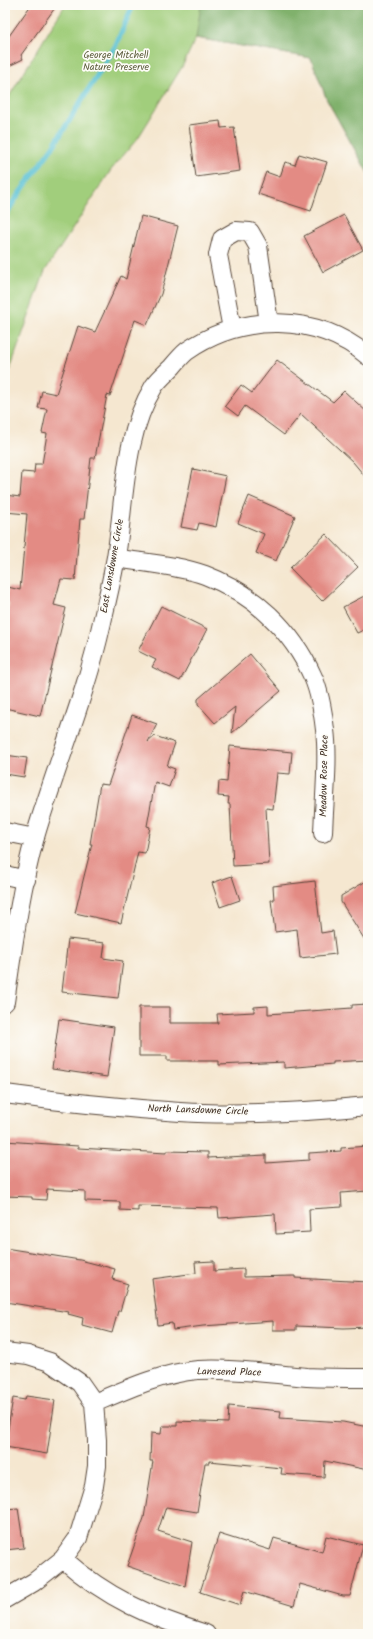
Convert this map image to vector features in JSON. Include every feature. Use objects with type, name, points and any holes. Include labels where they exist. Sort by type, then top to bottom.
[{"type":"street","points":[[240,327],[218,256],[222,239],[236,231],[250,232],[258,246],[270,322]]},
{"type":"street","name":"East Lansdowne Circle","points":[[5,1002],[13,947],[35,838],[94,658],[116,558],[127,469],[134,432],[144,405],[155,384],[186,352],[214,336],[240,327],[270,322],[333,333],[368,356]]},
{"type":"street","name":"Meadow Rose Place","points":[[116,558],[174,567],[204,575],[230,586],[250,599],[285,631],[302,655],[313,677],[320,700],[325,731],[326,767],[323,833]]},
{"type":"street","points":[[5,832],[35,838]]},
{"type":"street","points":[[5,875],[26,880]]},
{"type":"street","name":"North Lansdowne Circle","points":[[5,1094],[181,1112],[223,1113],[321,1110],[368,1106]]},
{"type":"street","points":[[5,1352],[28,1355],[50,1362],[80,1383],[94,1403],[97,1440],[97,1466],[94,1486],[78,1538],[63,1559],[34,1582],[5,1599]]},
{"type":"street","name":"Lanesend Place","points":[[94,1403],[132,1387],[164,1376],[198,1370],[234,1371],[309,1377],[368,1378]]},
{"type":"street","points":[[63,1559],[98,1587],[121,1602],[151,1616],[206,1634]]},
{"type":"green space","name":"George Mitchell Nature Preserve","points":[[65,5],[368,5],[368,173],[327,100],[311,58],[196,38],[182,67],[138,138],[111,170],[45,271],[5,383],[5,103]]},
{"type":"green space","points":[[201,5],[368,5],[368,173],[327,100],[311,58],[196,38]]},
{"type":"building","points":[[31,5],[57,5],[21,55],[23,59],[5,68],[5,38],[9,36]]},
{"type":"building","points":[[220,121],[221,128],[234,127],[240,171],[196,177],[189,125]]},
{"type":"building","points":[[299,154],[327,162],[311,211],[258,194],[266,172],[280,177],[285,162],[295,165]]},
{"type":"building","points":[[344,215],[363,250],[323,272],[304,236]]},
{"type":"building","points":[[141,216],[178,226],[161,294],[147,325],[135,320],[110,396],[107,395],[95,458],[91,458],[84,519],[80,519],[75,580],[61,579],[54,605],[66,608],[40,716],[5,708],[5,620],[9,603],[5,602],[5,599],[8,587],[20,590],[27,514],[5,512],[5,495],[20,497],[22,472],[34,473],[35,464],[42,464],[47,434],[42,433],[47,409],[38,408],[42,391],[56,394],[78,326],[95,332],[121,276],[126,279]]},
{"type":"building","points":[[277,360],[333,402],[344,391],[368,413],[368,480],[353,462],[301,414],[284,435],[245,406],[238,416],[225,406],[241,385],[252,393]]},
{"type":"building","points":[[193,469],[226,476],[216,527],[199,523],[197,530],[181,527]]},
{"type":"building","points":[[249,496],[295,516],[276,561],[256,553],[264,534],[238,523]]},
{"type":"building","points":[[326,534],[358,567],[322,601],[290,568]]},
{"type":"building","points":[[368,594],[368,628],[357,633],[343,607]]},
{"type":"building","points":[[161,606],[207,629],[180,681],[152,667],[156,660],[138,651]]},
{"type":"building","points":[[250,654],[281,691],[232,733],[235,707],[215,723],[198,704],[198,699]]},
{"type":"building","points":[[132,715],[157,724],[148,742],[155,736],[175,743],[167,766],[175,769],[169,787],[155,782],[147,826],[150,827],[145,853],[138,852],[121,923],[75,913],[92,844],[90,844],[100,784],[108,785]]},
{"type":"building","points":[[230,746],[292,752],[290,774],[277,773],[273,809],[266,808],[269,864],[233,866],[230,804],[228,804],[229,797],[218,796],[219,781],[227,782]]},
{"type":"building","points":[[5,755],[27,758],[24,777],[5,774]]},
{"type":"building","points":[[232,876],[240,900],[220,907],[212,883]]},
{"type":"building","points":[[368,880],[368,945],[341,902],[341,896]]},
{"type":"building","points":[[315,881],[321,933],[333,931],[336,954],[300,958],[297,929],[275,932],[271,900],[274,900],[273,886]]},
{"type":"building","points":[[68,939],[105,943],[103,958],[123,961],[118,998],[62,992]]},
{"type":"building","points":[[368,1004],[368,1060],[333,1062],[333,1064],[284,1068],[284,1062],[219,1065],[219,1061],[167,1061],[167,1056],[139,1056],[139,1007],[170,1007],[170,1023],[218,1023],[217,1014],[254,1012],[254,1007],[268,1006],[268,1014],[352,1008],[352,1005]]},
{"type":"building","points":[[59,1019],[114,1027],[107,1077],[52,1069]]},
{"type":"building","points":[[5,1141],[78,1146],[78,1148],[166,1153],[166,1151],[208,1152],[208,1158],[266,1155],[266,1163],[309,1160],[309,1153],[341,1151],[341,1148],[368,1146],[368,1191],[341,1193],[342,1207],[309,1209],[310,1232],[276,1234],[275,1214],[219,1218],[218,1208],[138,1206],[138,1211],[120,1210],[120,1202],[85,1201],[85,1191],[47,1189],[46,1200],[32,1199],[32,1197],[5,1196]]},
{"type":"building","points":[[5,1248],[80,1260],[115,1269],[112,1279],[128,1284],[112,1333],[82,1325],[83,1318],[68,1314],[69,1312],[5,1302]]},
{"type":"building","points":[[214,1261],[214,1271],[244,1269],[244,1277],[295,1276],[295,1278],[368,1282],[368,1327],[344,1328],[296,1326],[296,1330],[273,1330],[273,1321],[203,1326],[173,1330],[172,1323],[158,1325],[152,1279],[196,1273],[195,1262]]},
{"type":"building","points":[[26,1396],[55,1400],[47,1454],[5,1447],[13,1398],[25,1400]]},
{"type":"building","points":[[229,1406],[281,1411],[280,1418],[343,1422],[368,1427],[368,1470],[325,1461],[324,1477],[281,1474],[282,1468],[209,1461],[209,1463],[205,1463],[197,1512],[166,1507],[158,1531],[192,1542],[185,1586],[127,1566],[144,1518],[153,1461],[150,1461],[151,1433],[161,1434],[162,1426],[177,1426],[177,1421],[228,1423]]},
{"type":"building","points":[[18,1508],[24,1548],[5,1550],[5,1509]]},
{"type":"building","points":[[219,1534],[270,1550],[274,1538],[322,1552],[326,1536],[363,1545],[350,1596],[343,1596],[300,1584],[294,1606],[244,1591],[240,1605],[200,1592]]},
{"type":"waterway","points":[[5,216],[54,145],[115,47],[133,5]]}]
